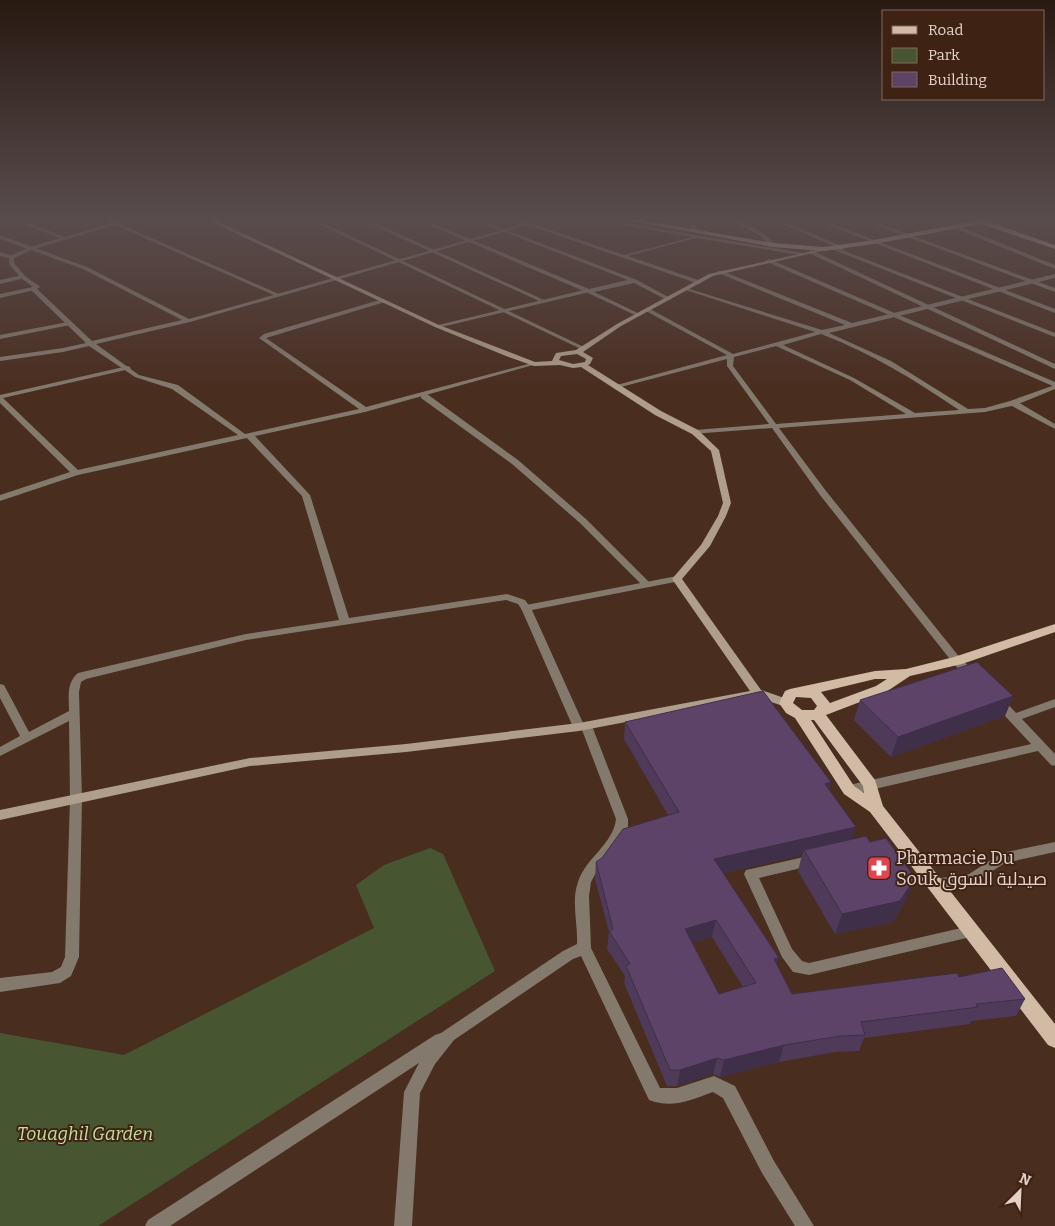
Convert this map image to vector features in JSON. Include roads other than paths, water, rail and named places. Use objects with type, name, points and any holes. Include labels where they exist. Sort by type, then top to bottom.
[{"type":"main road","points":[[906,674],[881,688],[809,717],[791,710],[786,703],[790,694],[875,675],[906,674],[956,661],[1055,628]]},
{"type":"main road","points":[[804,692],[820,699],[823,703],[820,713]]},
{"type":"main road","points":[[820,713],[870,784],[876,808],[894,841],[934,885],[1055,1039]]},
{"type":"main road","points":[[800,715],[849,790],[876,808]]},
{"type":"street","points":[[100,275],[188,321]]},
{"type":"street","points":[[233,275],[278,295]]},
{"type":"street","points":[[329,275],[438,326],[534,364]]},
{"type":"street","points":[[0,359],[92,344],[188,321],[346,275]]},
{"type":"street","points":[[0,498],[76,473],[424,396],[534,364],[558,363],[567,366],[588,363],[590,358],[581,350],[426,275]]},
{"type":"street","points":[[486,275],[541,300]]},
{"type":"street","points":[[551,275],[639,315]]},
{"type":"street","points":[[620,275],[669,299]]},
{"type":"street","points":[[680,275],[699,282]]},
{"type":"street","points":[[558,363],[555,359],[558,354],[581,350],[639,315],[713,275]]},
{"type":"street","points":[[728,275],[852,324]]},
{"type":"street","points":[[801,275],[1055,386]]},
{"type":"street","points":[[860,275],[1055,367]]},
{"type":"street","points":[[905,275],[1055,335]]},
{"type":"street","points":[[960,275],[1055,312]]},
{"type":"street","points":[[1015,275],[1055,290]]},
{"type":"street","points":[[617,386],[820,332],[1055,276]]},
{"type":"street","points":[[0,282],[23,277],[37,287],[0,296]]},
{"type":"street","points":[[438,326],[541,300],[635,281]]},
{"type":"street","points":[[33,289],[68,324],[92,344],[143,379],[175,386],[248,436],[306,495],[345,622]]},
{"type":"street","points":[[688,289],[820,332],[889,362],[967,412]]},
{"type":"street","points":[[365,410],[262,338],[266,335],[383,301]]},
{"type":"street","points":[[648,310],[726,351],[731,356]]},
{"type":"street","points":[[0,337],[68,324]]},
{"type":"street","points":[[776,344],[852,379],[912,414]]},
{"type":"street","points":[[731,356],[730,366],[823,493],[956,661],[976,680]]},
{"type":"street","points":[[526,608],[678,579],[705,546],[727,503],[715,450],[709,442],[583,365]]},
{"type":"street","points":[[76,473],[46,442],[22,425],[0,398],[128,368]]},
{"type":"street","points":[[695,432],[912,414],[967,412],[1013,403],[1055,386]]},
{"type":"street","points":[[424,396],[515,462],[583,521],[647,585]]},
{"type":"street","points":[[1013,403],[1055,427]]},
{"type":"street","points":[[678,579],[757,693]]},
{"type":"street","points":[[0,985],[55,978],[66,971],[72,957],[76,799],[74,713],[76,681],[82,676],[91,672],[246,638],[507,597],[516,598],[526,608],[582,726],[622,819],[623,828],[619,839],[599,857],[583,884],[584,948],[655,1094],[663,1098],[714,1084],[729,1092],[768,1167],[805,1226]]},
{"type":"street","points":[[0,688],[28,738]]},
{"type":"street","points":[[989,692],[1016,717],[1055,762]]},
{"type":"street","points":[[0,815],[250,762],[406,748],[582,726],[757,693],[786,703]]},
{"type":"street","points":[[1016,717],[1055,703]]},
{"type":"street","points":[[0,752],[74,713]]},
{"type":"street","points":[[849,790],[1041,746]]},
{"type":"street","points":[[934,885],[972,879],[1002,858],[1055,847]]},
{"type":"street","points":[[825,857],[751,874],[787,953],[798,967],[809,969],[970,932]]},
{"type":"street","points":[[154,1226],[568,955],[584,948]]},
{"type":"street","points":[[403,1226],[412,1092],[429,1059],[449,1034]]},
{"type":"place","name":"Pharmacie Du Souk صيدلية السوق","points":[[879,868]]},
{"type":"park label","name":"Touaghil Garden","points":[[85,1134]]}]
